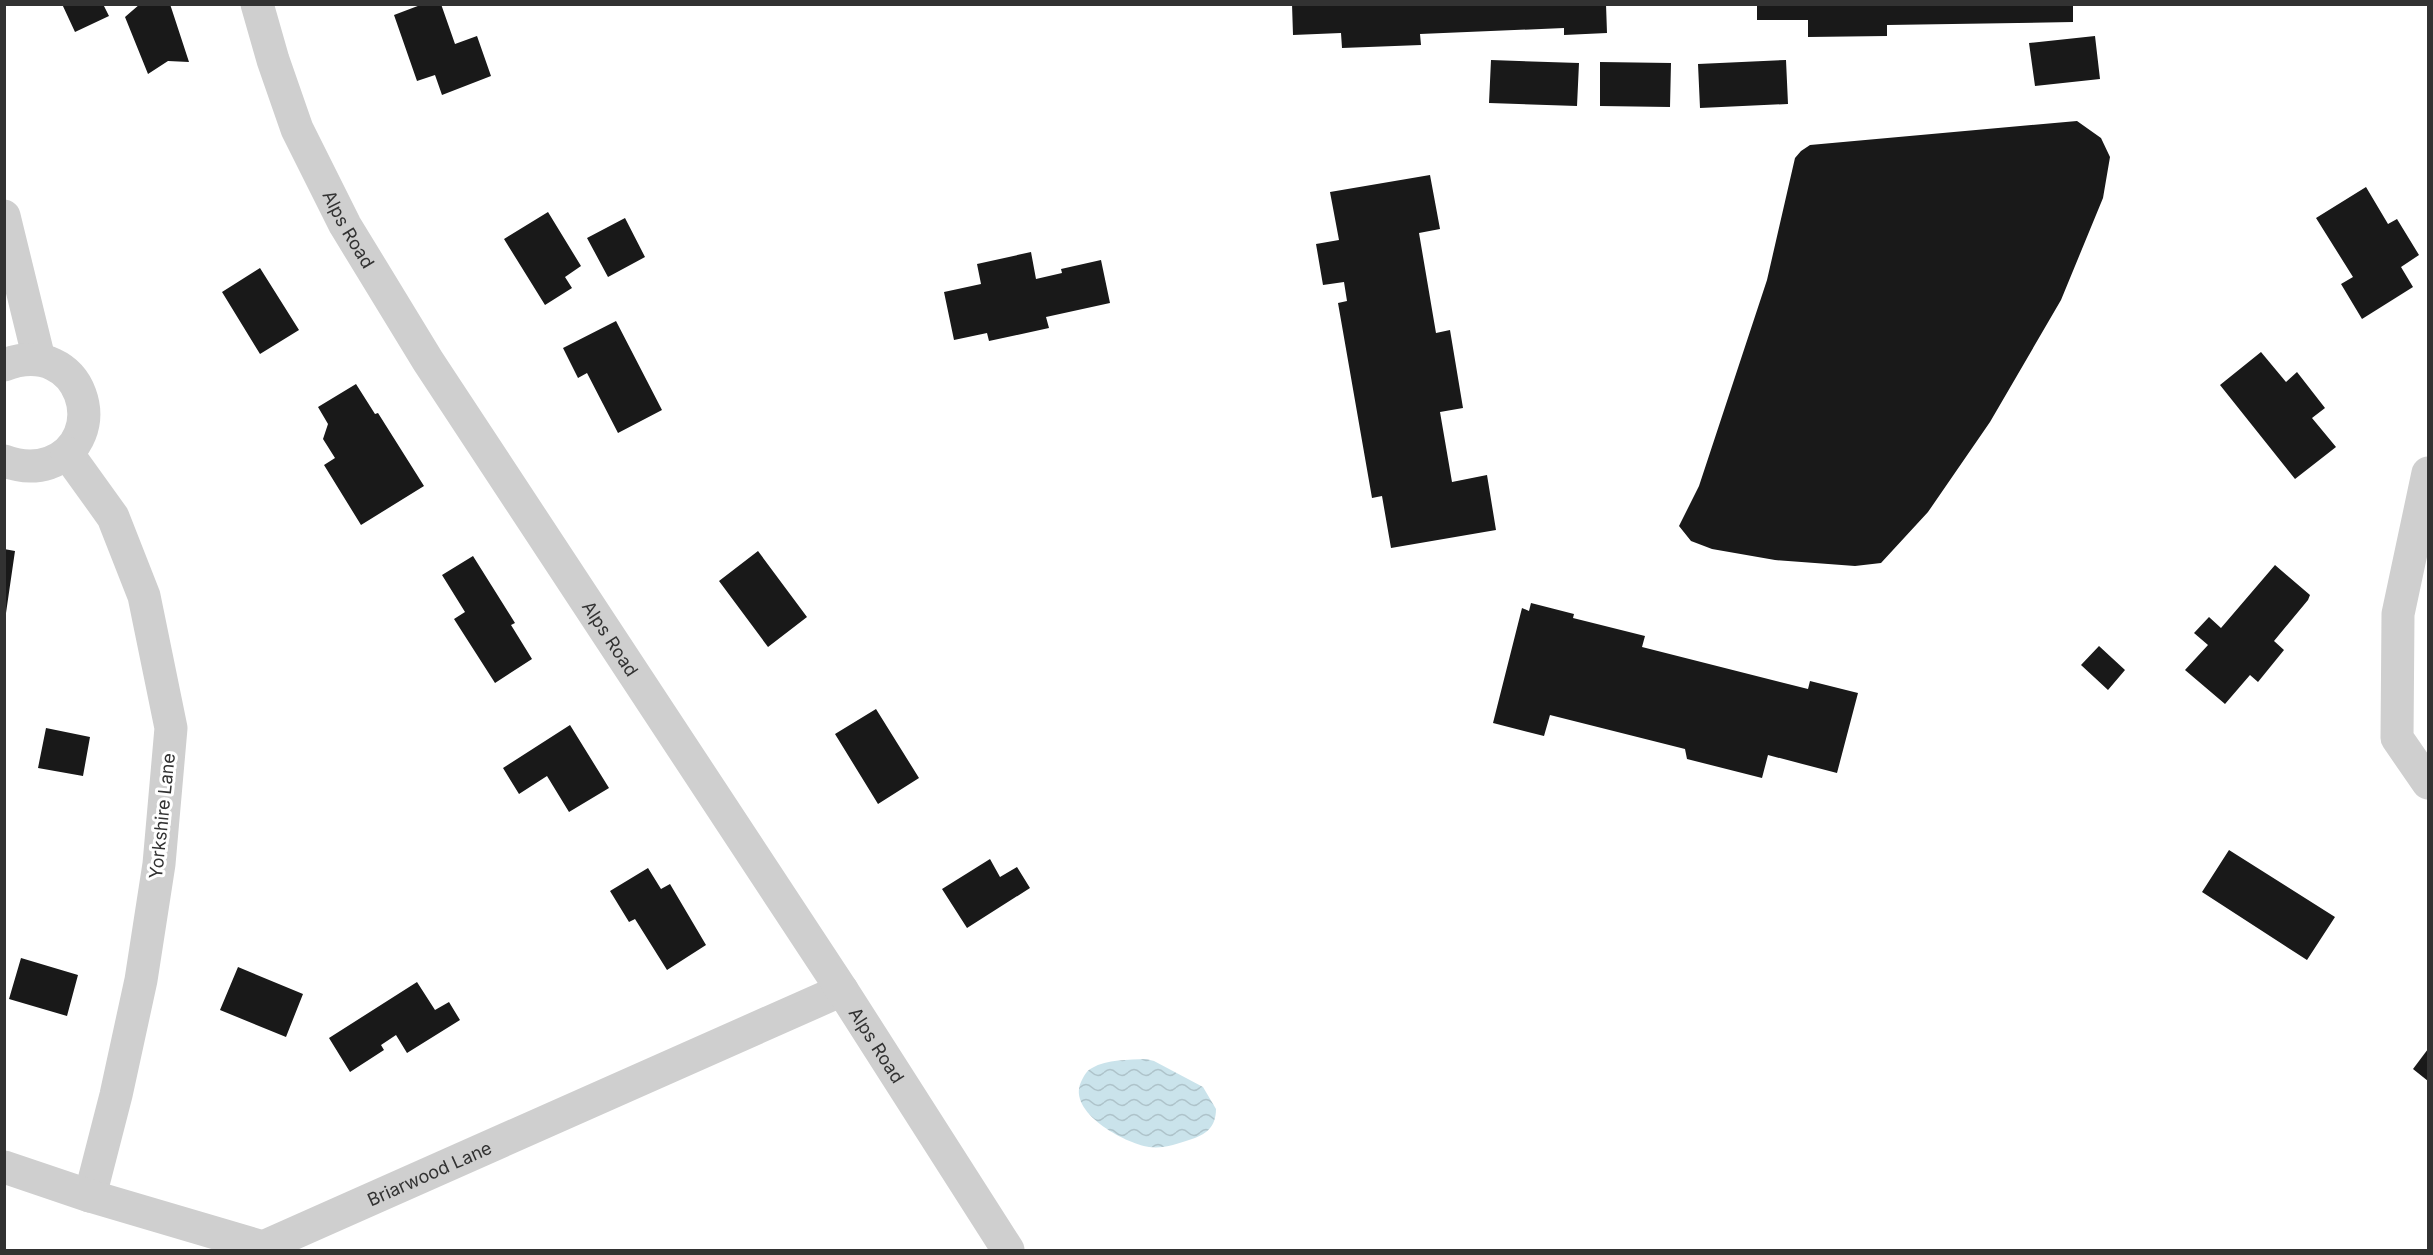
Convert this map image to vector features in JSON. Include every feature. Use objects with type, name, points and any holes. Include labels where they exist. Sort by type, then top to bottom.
[{"type":"street","name":"Alps Road","points":[[258,4],[273,60],[297,129],[345,225],[435,370],[842,990],[1008,1251]]},
{"type":"street","points":[[4,216],[39,359]]},
{"type":"street","points":[[4,365],[21,359],[39,359],[55,364],[69,374],[79,389],[84,405],[83,422],[77,439],[67,453],[53,462],[38,467],[21,467],[4,461]]},
{"type":"street","name":"Yorkshire Lane","points":[[67,453],[113,517],[144,596],[171,728],[159,864],[141,980],[116,1095],[90,1196]]},
{"type":"street","points":[[2428,473],[2398,614],[2397,738],[2428,783]]},
{"type":"street","name":"Briarwood Lane","points":[[4,1167],[263,1249],[842,990]]},
{"type":"water","points":[[1146,1059],[1203,1087],[1216,1109],[1214,1121],[1205,1133],[1175,1144],[1149,1147],[1113,1133],[1090,1115],[1082,1104],[1079,1093],[1081,1082],[1088,1071],[1111,1061]]},
{"type":"building","points":[[62,4],[103,4],[109,16],[75,32]]},
{"type":"building","points":[[140,4],[170,4],[189,62],[168,61],[148,74],[125,17]]},
{"type":"building","points":[[423,4],[441,4],[455,44],[477,36],[491,76],[442,95],[435,75],[417,81],[394,15]]},
{"type":"building","points":[[1292,4],[1606,4],[1607,33],[1564,35],[1564,28],[1420,34],[1421,45],[1342,48],[1341,33],[1293,35]]},
{"type":"building","points":[[1757,5],[2073,5],[2073,22],[1887,25],[1887,36],[1808,37],[1808,20],[1757,20]]},
{"type":"building","points":[[2095,36],[2100,79],[2035,86],[2029,43]]},
{"type":"building","points":[[1491,60],[1579,63],[1577,106],[1489,103]]},
{"type":"building","points":[[1786,60],[1788,104],[1700,108],[1698,64]]},
{"type":"building","points":[[1600,62],[1671,63],[1670,107],[1600,106]]},
{"type":"building","points":[[2077,121],[2101,138],[2110,157],[2103,198],[2061,300],[1990,422],[1928,512],[1881,563],[1855,566],[1775,560],[1712,549],[1691,541],[1679,526],[1699,486],[1767,280],[1795,158],[1801,151],[1810,145]]},
{"type":"building","points":[[1430,175],[1440,229],[1419,233],[1436,333],[1450,330],[1463,408],[1440,412],[1452,482],[1487,475],[1496,530],[1391,548],[1382,496],[1372,498],[1338,303],[1347,301],[1344,282],[1323,285],[1316,244],[1339,240],[1330,192]]},
{"type":"building","points":[[2366,187],[2388,224],[2397,219],[2419,255],[2401,267],[2413,287],[2362,319],[2341,284],[2353,277],[2316,218]]},
{"type":"building","points":[[548,212],[581,266],[565,277],[572,288],[545,305],[504,239]]},
{"type":"building","points":[[625,218],[645,257],[608,277],[587,238]]},
{"type":"building","points":[[1031,252],[1036,279],[1062,273],[1061,269],[1101,260],[1110,303],[1046,317],[1049,328],[989,341],[987,333],[954,340],[944,292],[981,284],[977,264]]},
{"type":"building","points":[[260,268],[299,330],[260,354],[222,292]]},
{"type":"building","points":[[616,321],[662,410],[618,433],[587,373],[578,378],[563,348]]},
{"type":"building","points":[[2261,352],[2286,382],[2297,372],[2325,408],[2312,418],[2336,447],[2295,479],[2220,385]]},
{"type":"building","points":[[356,384],[375,414],[378,413],[424,486],[361,525],[324,465],[335,458],[323,439],[328,424],[318,407]]},
{"type":"building","points":[[4,549],[15,551],[6,613],[4,613]]},
{"type":"building","points":[[758,551],[807,617],[768,647],[719,581]]},
{"type":"building","points":[[473,556],[515,623],[511,625],[532,659],[495,683],[454,619],[465,612],[442,575]]},
{"type":"building","points":[[2275,565],[2310,595],[2274,641],[2284,650],[2258,682],[2250,675],[2225,704],[2185,670],[2208,645],[2194,633],[2209,617],[2221,628]]},
{"type":"building","points":[[1531,603],[1574,614],[1573,618],[1645,636],[1642,647],[1808,689],[1810,681],[1858,693],[1837,773],[1768,755],[1762,778],[1687,759],[1685,749],[1550,715],[1544,736],[1493,723],[1522,608],[1529,611]]},
{"type":"building","points":[[2099,646],[2125,670],[2108,690],[2081,665]]},
{"type":"building","points":[[876,709],[919,778],[878,804],[835,734]]},
{"type":"building","points":[[570,725],[609,788],[569,812],[547,776],[519,794],[503,768]]},
{"type":"building","points":[[46,728],[90,737],[83,776],[38,768]]},
{"type":"building","points":[[2229,850],[2335,917],[2307,960],[2202,892]]},
{"type":"building","points":[[990,859],[1000,877],[1017,867],[1030,888],[967,928],[942,889]]},
{"type":"building","points":[[648,868],[661,889],[670,884],[706,945],[667,970],[635,919],[629,922],[610,891]]},
{"type":"building","points":[[21,958],[78,975],[67,1016],[9,999]]},
{"type":"building","points":[[238,967],[303,994],[286,1037],[220,1010]]},
{"type":"building","points":[[417,982],[435,1010],[449,1002],[460,1020],[407,1053],[396,1035],[381,1045],[384,1050],[350,1072],[329,1038]]},
{"type":"building","points":[[2428,1049],[2428,1081],[2413,1069]]}]
